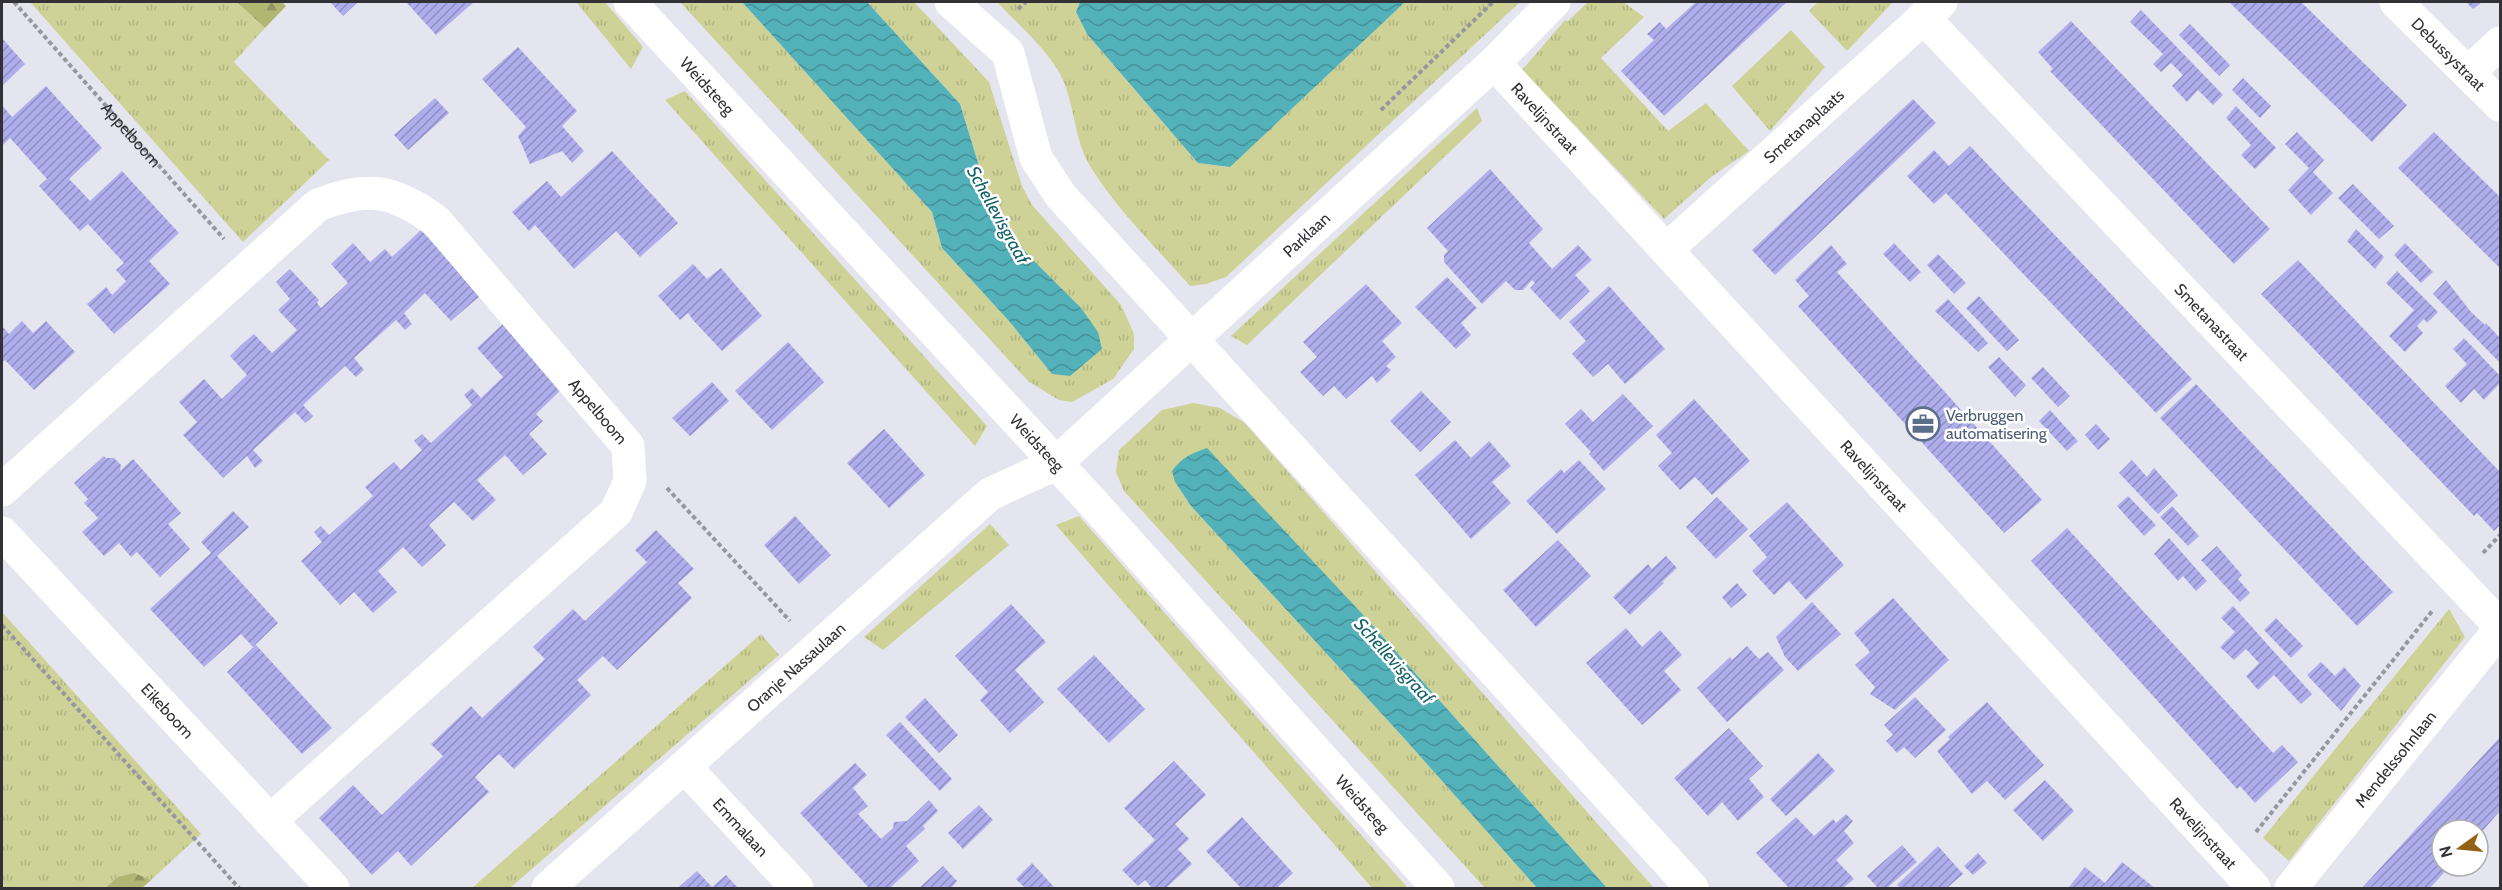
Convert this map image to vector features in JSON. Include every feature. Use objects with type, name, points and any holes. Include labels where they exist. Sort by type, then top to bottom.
[{"type":"street","name":"Weidsteeg","points":[[630,2],[1093,503],[1438,888]]},
{"type":"street","points":[[951,2],[1008,53],[1036,158],[1060,196],[1692,888]]},
{"type":"street","name":"Parklaan","points":[[1055,464],[1494,63],[1554,2]]},
{"type":"street","name":"Debussystraat","points":[[2396,2],[2500,105]]},
{"type":"street","name":"Smetanaplaats","points":[[1667,249],[1932,9]]},
{"type":"street","name":"Smetanastraat","points":[[1932,9],[2500,628]]},
{"type":"street","points":[[2468,73],[2500,43]]},
{"type":"street","name":"Ravelijnstraat","points":[[1494,63],[2254,888]]},
{"type":"street","name":"Appelboom","points":[[2,490],[318,205],[340,196],[385,194],[411,203],[436,221],[628,446],[630,481],[616,512],[270,821]]},
{"type":"street","name":"Oranje Nassaulaan","points":[[548,888],[990,494],[1055,464]]},
{"type":"street","name":"Eikeboom","points":[[2,533],[333,888]]},
{"type":"street","name":"Mendelssohnlaan","points":[[2291,888],[2500,628]]},
{"type":"street","name":"Emmalaan","points":[[685,767],[797,888]]},
{"type":"path","name":"Appelboom","points":[[14,2],[248,266]]},
{"type":"path","points":[[628,446],[817,650]]},
{"type":"path","points":[[2230,863],[2457,580],[2500,535]]},
{"type":"path","points":[[2,625],[239,888]]},
{"type":"green space","points":[[30,2],[237,2],[265,28],[234,62],[329,160],[243,242]]},
{"type":"green space","points":[[237,2],[282,2],[286,6],[265,28]]},
{"type":"green space","points":[[576,2],[605,2],[643,47],[631,69]]},
{"type":"green space","points":[[680,2],[742,2],[932,212],[942,248],[1009,321],[1052,374],[1031,258],[1002,225],[987,192],[960,104],[867,2],[914,2],[989,82],[1022,186],[1032,205],[1121,305],[1134,334],[1134,349],[1113,379],[1072,402],[1059,400],[1028,381]]},
{"type":"green space","points":[[997,2],[1080,2],[1076,12],[1087,34],[1198,163],[1229,167],[1405,2],[1520,2],[1226,277],[1206,284],[1190,286],[1125,213],[1090,166],[1081,145],[1070,100],[1057,69],[1033,38]]},
{"type":"green space","points":[[1588,2],[1623,2],[1644,17],[1601,58],[1668,131],[1706,103],[1749,151],[1711,177],[1664,219],[1522,70],[1565,20],[1568,21]]},
{"type":"green space","points":[[1818,2],[1893,2],[1847,51],[1809,11]]},
{"type":"green space","points":[[1791,30],[1825,67],[1770,131],[1732,86]]},
{"type":"green space","points":[[685,91],[987,426],[975,446],[665,100]]},
{"type":"green space","points":[[1477,108],[1482,121],[1247,345],[1231,336]]},
{"type":"green space","points":[[1193,403],[1220,408],[1245,423],[1654,888],[1607,888],[1366,618],[1175,482],[1191,506],[1403,737],[1537,888],[1485,888],[1124,491],[1116,472],[1119,450],[1162,410]]},
{"type":"green space","points":[[1079,516],[1408,888],[1372,888],[1056,525]]},
{"type":"green space","points":[[990,524],[1009,545],[883,650],[864,637]]},
{"type":"green space","points":[[2449,609],[2465,637],[2289,861],[2263,838]]},
{"type":"green space","points":[[2,612],[201,834],[151,880],[137,875],[127,875],[105,888],[2,888]]},
{"type":"green space","points":[[761,634],[779,655],[510,888],[472,888]]},
{"type":"green space","points":[[134,873],[151,880],[142,888],[105,888],[118,877]]},
{"type":"water","points":[[742,2],[867,2],[960,104],[987,192],[1002,225],[1081,308],[1098,332],[1102,349],[1070,376],[1052,374],[1009,321],[942,248],[932,212]]},
{"type":"water","points":[[1080,2],[1405,2],[1230,167],[1198,163],[1087,34],[1076,12]]},
{"type":"water","name":"Schellevisgraaf","points":[[1207,448],[1366,618],[1607,888],[1537,888],[1403,737],[1191,506],[1175,482],[1172,471],[1187,456]]},
{"type":"building","points":[[330,2],[358,2],[343,16]]},
{"type":"building","points":[[406,2],[474,2],[436,35]]},
{"type":"building","points":[[1696,2],[1787,2],[1664,116],[1621,71],[1654,40],[1647,34],[1660,22],[1666,29]]},
{"type":"building","points":[[2229,2],[2301,2],[2407,105],[2372,142]]},
{"type":"building","points":[[2466,2],[2482,2],[2473,9]]},
{"type":"building","points":[[2141,10],[2223,95],[2213,105],[2198,90],[2187,102],[2172,86],[2183,75],[2171,63],[2161,72],[2153,64],[2163,54],[2130,22]]},
{"type":"building","points":[[2071,21],[2270,229],[2234,264],[2050,71],[2053,69],[2038,52]]},
{"type":"building","points":[[2190,24],[2230,65],[2219,76],[2179,35]]},
{"type":"building","points":[[2,38],[25,64],[2,86]]},
{"type":"building","points":[[518,47],[577,111],[562,126],[584,151],[572,163],[562,151],[530,164],[518,136],[526,127],[482,79]]},
{"type":"building","points":[[2243,78],[2271,106],[2260,118],[2232,90]]},
{"type":"building","points":[[46,86],[102,148],[69,179],[90,201],[122,171],[179,233],[149,261],[170,284],[114,334],[87,304],[106,287],[112,295],[126,281],[116,270],[124,263],[88,224],[80,231],[59,208],[39,186],[47,179],[10,138],[2,146],[2,105],[12,117]]},
{"type":"building","points":[[435,98],[449,113],[408,150],[394,135]]},
{"type":"building","points":[[1913,99],[1936,123],[1775,275],[1752,250]]},
{"type":"building","points":[[2236,106],[2276,148],[2255,169],[2241,155],[2251,145],[2226,118]]},
{"type":"building","points":[[2297,132],[2324,160],[2313,172],[2333,193],[2311,215],[2288,190],[2309,168],[2285,144]]},
{"type":"building","points":[[2434,132],[2500,197],[2500,268],[2398,168]]},
{"type":"building","points":[[1970,146],[2192,379],[2156,413],[1946,193],[1934,204],[1907,176],[1934,150],[1949,166]]},
{"type":"building","points":[[612,151],[678,223],[640,257],[616,231],[574,269],[535,225],[529,231],[512,212],[547,181],[561,197]]},
{"type":"building","points":[[1490,169],[1543,229],[1529,243],[1552,269],[1578,245],[1592,260],[1575,275],[1590,291],[1560,320],[1530,288],[1535,283],[1532,280],[1523,290],[1515,290],[1506,281],[1482,304],[1444,262],[1444,255],[1448,251],[1427,228]]},
{"type":"building","points":[[2353,184],[2394,226],[2379,239],[2338,198]]},
{"type":"building","points":[[2356,229],[2384,257],[2375,269],[2347,241]]},
{"type":"building","points":[[421,230],[481,295],[451,321],[425,293],[404,313],[412,324],[405,330],[396,320],[354,358],[364,370],[356,377],[345,366],[303,405],[313,416],[309,420],[305,423],[295,412],[253,450],[263,461],[255,468],[247,456],[223,478],[183,435],[197,422],[179,402],[204,379],[222,399],[247,375],[230,356],[241,345],[254,334],[272,353],[297,330],[278,310],[290,299],[276,282],[290,269],[319,300],[317,303],[321,308],[348,283],[331,264],[353,243],[370,262],[385,249],[392,257]]},
{"type":"building","points":[[1894,243],[1921,272],[1910,282],[1883,254]]},
{"type":"building","points":[[2405,243],[2433,272],[2421,283],[2394,255]]},
{"type":"building","points":[[1831,245],[1847,264],[1837,272],[2042,500],[2004,533],[1798,306],[1809,296],[1795,280]]},
{"type":"building","points":[[1938,254],[1966,283],[1954,294],[1927,265]]},
{"type":"building","points":[[2298,260],[2500,472],[2500,525],[2494,531],[2477,513],[2474,516],[2261,294]]},
{"type":"building","points":[[693,264],[707,279],[721,268],[762,316],[722,351],[688,313],[680,320],[658,296]]},
{"type":"building","points":[[2397,271],[2438,312],[2427,323],[2424,319],[2417,326],[2423,333],[2405,352],[2389,336],[2414,310],[2386,283]]},
{"type":"building","points":[[1447,277],[1477,308],[1461,323],[1471,335],[1456,349],[1415,307]]},
{"type":"building","points":[[2446,280],[2471,312],[2499,337],[2500,363],[2433,294]]},
{"type":"building","points":[[1366,284],[1402,323],[1382,341],[1396,357],[1386,366],[1391,370],[1377,383],[1372,376],[1346,399],[1334,386],[1323,396],[1300,372],[1317,357],[1303,342]]},
{"type":"building","points":[[1609,286],[1665,349],[1625,384],[1608,364],[1593,377],[1572,354],[1586,341],[1569,322]]},
{"type":"building","points":[[1979,296],[2019,340],[2007,351],[1966,308]]},
{"type":"building","points":[[1948,299],[1988,343],[1978,352],[1935,311]]},
{"type":"building","points":[[22,321],[33,333],[46,321],[75,352],[34,390],[5,360],[2,363],[2,326],[9,334]]},
{"type":"building","points":[[505,322],[565,386],[536,414],[543,421],[529,434],[547,454],[523,475],[505,455],[477,480],[496,500],[473,521],[454,502],[429,525],[446,545],[422,567],[403,547],[378,571],[397,592],[373,613],[354,592],[340,605],[301,561],[322,542],[314,532],[321,526],[329,535],[373,496],[365,487],[394,462],[401,470],[422,450],[414,441],[422,434],[431,443],[472,405],[464,395],[472,388],[481,398],[503,377],[477,348]]},
{"type":"building","points":[[2464,338],[2500,376],[2500,383],[2484,400],[2474,389],[2461,403],[2445,386],[2467,364],[2453,349]]},
{"type":"building","points":[[788,342],[824,382],[772,430],[735,391]]},
{"type":"building","points":[[1999,357],[2026,385],[2015,397],[1988,367]]},
{"type":"building","points":[[2043,367],[2070,396],[2058,407],[2031,378]]},
{"type":"building","points":[[712,382],[729,401],[690,436],[672,418]]},
{"type":"building","points":[[2196,384],[2393,592],[2357,626],[2160,418]]},
{"type":"building","points":[[1421,391],[1451,422],[1420,452],[1390,421]]},
{"type":"building","points":[[1623,394],[1653,426],[1604,471],[1589,454],[1591,452],[1565,424],[1581,409],[1593,422]]},
{"type":"building","points":[[1694,399],[1750,461],[1712,495],[1695,477],[1680,490],[1658,466],[1672,453],[1656,435]]},
{"type":"building","points":[[2050,410],[2078,441],[2067,451],[2039,421]]},
{"type":"building","points":[[2096,424],[2110,439],[2098,450],[2085,435]]},
{"type":"building","points":[[884,429],[925,475],[889,508],[847,463]]},
{"type":"building","points":[[1455,440],[1471,458],[1489,441],[1511,466],[1492,482],[1511,503],[1471,539],[1415,475]]},
{"type":"building","points":[[104,456],[114,458],[121,465],[120,471],[133,459],[181,513],[168,524],[190,549],[160,577],[137,552],[131,557],[119,543],[104,556],[82,532],[98,518],[84,503],[88,499],[74,483]]},
{"type":"building","points":[[1579,460],[1606,489],[1557,534],[1526,501],[1561,469],[1564,473]]},
{"type":"building","points":[[2132,460],[2147,477],[2154,468],[2178,495],[2158,514],[2119,473]]},
{"type":"building","points":[[2128,496],[2156,525],[2144,536],[2117,506]]},
{"type":"building","points":[[1717,497],[1748,529],[1716,559],[1686,527]]},
{"type":"building","points":[[1787,502],[1844,565],[1806,600],[1789,581],[1774,595],[1752,571],[1767,557],[1749,536]]},
{"type":"building","points":[[2172,506],[2199,536],[2188,546],[2160,517]]},
{"type":"building","points":[[233,511],[249,527],[217,556],[278,623],[253,647],[241,634],[204,667],[150,609],[211,553],[201,542]]},
{"type":"building","points":[[795,516],[831,555],[799,584],[764,545]]},
{"type":"building","points":[[2067,528],[2273,753],[2282,745],[2298,762],[2255,803],[2240,786],[2237,789],[2031,561]]},
{"type":"building","points":[[656,530],[694,569],[678,583],[692,598],[617,670],[603,656],[577,680],[591,695],[514,769],[499,754],[487,765],[475,777],[489,792],[411,866],[398,851],[372,875],[319,818],[353,785],[382,815],[443,756],[431,744],[471,706],[482,718],[545,659],[533,647],[573,609],[585,621],[647,562],[635,550]]},
{"type":"building","points":[[2169,538],[2207,581],[2196,591],[2183,576],[2178,581],[2154,554]]},
{"type":"building","points":[[1558,540],[1591,576],[1536,627],[1503,590]]},
{"type":"building","points":[[2217,546],[2242,575],[2238,579],[2250,593],[2240,602],[2201,560]]},
{"type":"building","points":[[1666,556],[1677,568],[1630,615],[1613,597],[1648,564],[1652,569]]},
{"type":"building","points":[[1737,583],[1747,595],[1731,608],[1722,597]]},
{"type":"building","points":[[1893,598],[1949,660],[1895,710],[1870,694],[1875,687],[1855,665],[1870,652],[1854,633]]},
{"type":"building","points":[[1812,602],[1841,634],[1798,671],[1785,657],[1776,637]]},
{"type":"building","points":[[1011,604],[1046,642],[1015,670],[1044,702],[1010,733],[980,700],[988,692],[955,656]]},
{"type":"building","points":[[2233,606],[2312,694],[2301,704],[2274,675],[2258,690],[2246,676],[2259,663],[2246,649],[2234,660],[2220,647],[2235,632],[2221,618]]},
{"type":"building","points":[[2276,618],[2303,646],[2291,658],[2264,630]]},
{"type":"building","points":[[1626,628],[1642,647],[1660,630],[1682,655],[1664,671],[1681,690],[1642,725],[1586,663]]},
{"type":"building","points":[[256,645],[332,728],[302,754],[227,672]]},
{"type":"building","points":[[1747,646],[1759,659],[1768,652],[1784,670],[1727,722],[1697,688],[1730,657],[1732,660]]},
{"type":"building","points":[[1094,655],[1145,709],[1109,743],[1057,689]]},
{"type":"building","points":[[2321,662],[2335,676],[2344,667],[2361,686],[2341,711],[2307,675]]},
{"type":"building","points":[[1915,697],[1946,730],[1915,758],[1904,747],[1897,753],[1886,741],[1893,735],[1884,725]]},
{"type":"building","points":[[925,698],[958,735],[939,753],[905,717]]},
{"type":"building","points":[[1987,702],[2044,765],[2005,800],[1987,781],[1972,794],[1937,751],[1950,739],[1948,737]]},
{"type":"building","points":[[900,722],[952,779],[940,791],[886,735]]},
{"type":"building","points":[[1729,728],[1763,766],[1749,779],[1764,797],[1738,821],[1722,802],[1708,816],[1674,778]]},
{"type":"building","points":[[2500,737],[2500,811],[2490,822],[2490,818],[2430,818],[2430,878],[2439,878],[2430,888],[2362,888]]},
{"type":"building","points":[[1818,753],[1835,771],[1786,816],[1770,799]]},
{"type":"building","points":[[1174,761],[1206,795],[1175,824],[1189,839],[1178,849],[1192,864],[1166,888],[1152,888],[1145,880],[1138,886],[1122,870],[1155,840],[1124,808]]},
{"type":"building","points":[[855,763],[867,775],[853,788],[868,806],[858,814],[881,839],[893,828],[894,822],[907,821],[929,800],[938,811],[923,826],[925,829],[906,846],[919,861],[890,888],[869,888],[800,813]]},
{"type":"building","points":[[2045,780],[2074,811],[2043,841],[2013,810]]},
{"type":"building","points":[[979,805],[993,820],[963,849],[948,833]]},
{"type":"building","points":[[1846,814],[1853,821],[1844,831],[1854,843],[1836,860],[1854,879],[1843,888],[1789,888],[1756,853],[1796,817],[1814,836],[1833,819],[1836,823]]},
{"type":"building","points":[[1242,817],[1293,873],[1277,888],[1241,888],[1206,851]]},
{"type":"building","points":[[1902,845],[1917,862],[1887,888],[1878,888],[1867,876]]},
{"type":"building","points":[[1938,846],[1963,874],[1947,888],[1900,888],[1897,885]]},
{"type":"building","points":[[1978,853],[1987,863],[1973,875],[1964,866]]},
{"type":"building","points":[[2122,862],[2155,888],[2068,888],[2085,867],[2105,883]]},
{"type":"building","points":[[1032,863],[1055,888],[1025,888],[1016,879]]},
{"type":"building","points":[[943,866],[957,881],[953,888],[919,888]]},
{"type":"building","points":[[697,871],[712,887],[726,875],[738,888],[678,888]]},
{"type":"place","name":"Verbruggen automatisering","points":[[1923,424]]}]
